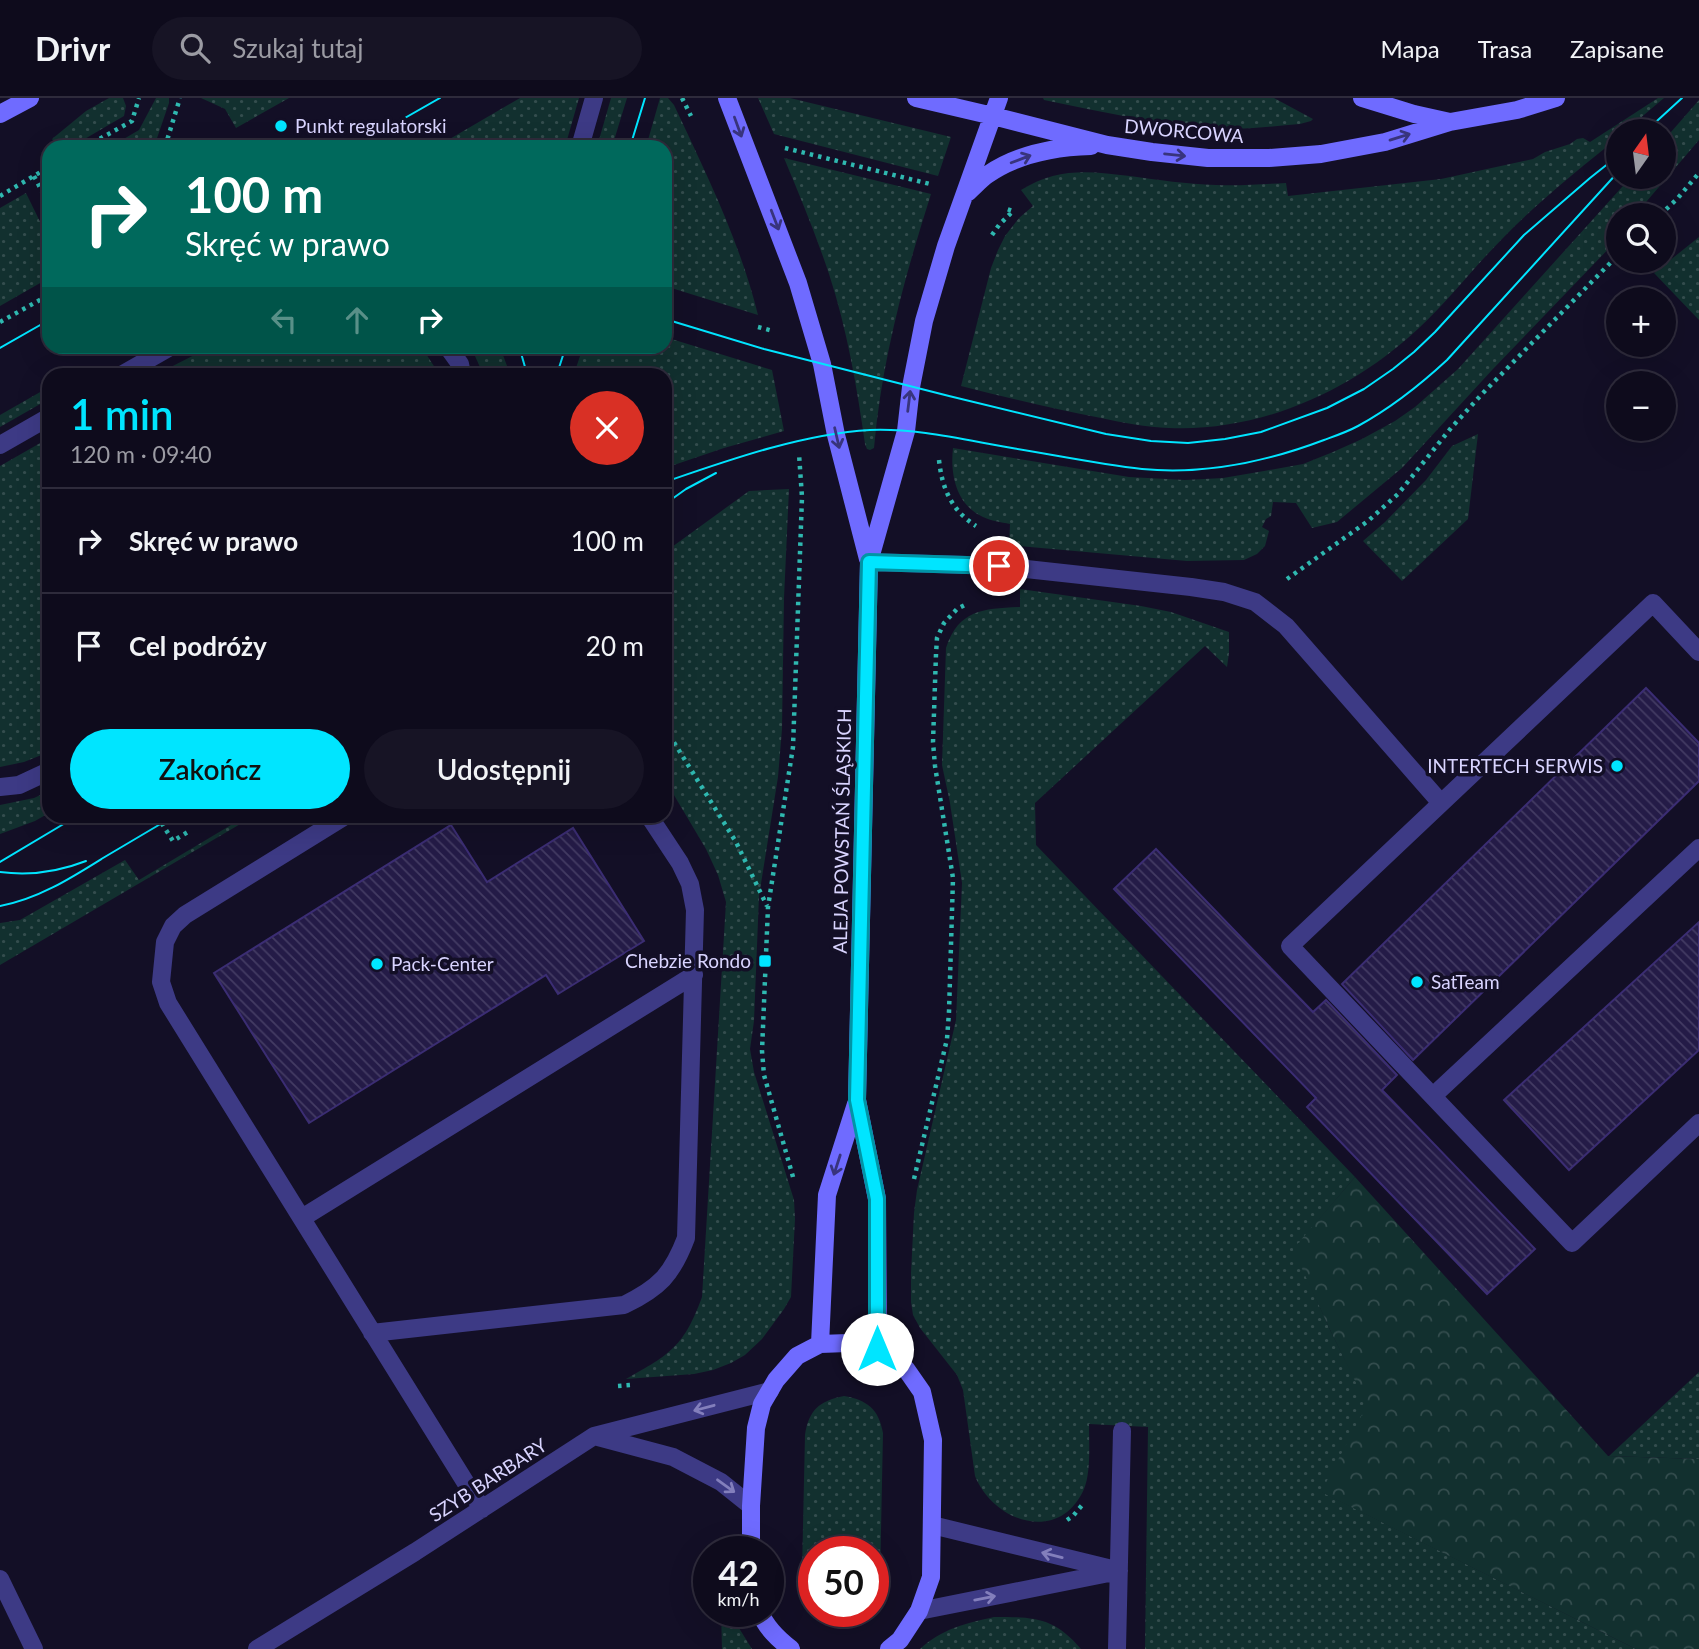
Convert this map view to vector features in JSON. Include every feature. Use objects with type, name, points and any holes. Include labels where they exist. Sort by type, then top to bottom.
[{"type":"main road","points":[[0,114],[30,98]]},
{"type":"main road","name":"ALEJA POWSTAŃ ŚLĄSKICH","points":[[727,98],[799,283],[822,364],[836,435],[869,562]]},
{"type":"main road","name":"DWORCOWA","points":[[916,98],[1107,145],[1208,158],[1269,158],[1321,154],[1385,142],[1450,122],[1517,110],[1556,98]]},
{"type":"main road","name":"ALEJA POWSTAŃ ŚLĄSKICH","points":[[877,1349],[877,1199],[857,1100],[869,562],[906,431],[911,387],[925,321],[946,246],[999,98]]},
{"type":"main road","name":"DWORCOWA","points":[[1362,98],[1450,122]]},
{"type":"main road","points":[[964,195],[988,174],[1029,155],[1074,146],[1107,145]]},
{"type":"main road","name":"ALEJA POWSTAŃ ŚLĄSKICH","points":[[820,1344],[827,1195],[857,1100]]},
{"type":"main road","points":[[751,1536],[756,1428],[762,1404],[776,1380],[797,1356],[820,1344],[848,1343],[877,1349],[906,1369],[922,1392],[933,1440],[931,1577],[919,1611],[900,1640],[889,1649]]},
{"type":"main road","points":[[769,1627],[791,1649]]},
{"type":"lane","points":[[582,140],[594,98]]},
{"type":"lane","points":[[134,368],[158,354]]},
{"type":"lane","points":[[0,445],[42,421]]},
{"type":"lane","points":[[869,562],[999,566],[1191,587],[1223,592],[1255,602],[1286,626],[1441,803]]},
{"type":"lane","points":[[1699,652],[1653,603],[1290,946],[1572,1243],[1699,1124]]},
{"type":"lane","points":[[0,787],[19,785],[42,774]]},
{"type":"lane","points":[[334,823],[185,915],[173,926],[164,942],[161,982],[168,1003],[482,1509]]},
{"type":"lane","points":[[372,1333],[624,1305],[648,1294],[666,1277],[679,1257],[686,1238],[695,910],[690,884],[680,863],[654,823]]},
{"type":"lane","points":[[1433,1096],[1699,848]]},
{"type":"lane","points":[[302,1218],[694,975]]},
{"type":"lane","name":"SZYB BARBARY","points":[[257,1649],[594,1436],[770,1391]]},
{"type":"lane","points":[[1117,1649],[1122,1431]]},
{"type":"lane","points":[[594,1436],[673,1457],[721,1482],[751,1506]]},
{"type":"lane","points":[[932,1525],[1119,1571]]},
{"type":"lane","points":[[919,1611],[1119,1571]]},
{"type":"lane","points":[[0,1579],[34,1649]]},
{"type":"path","points":[[98,140],[132,121],[139,98]]},
{"type":"path","points":[[167,140],[180,98]]},
{"type":"path","points":[[749,156],[779,147],[790,148],[933,185],[1013,211],[999,225],[988,242]]},
{"type":"path","points":[[0,196],[42,171]]},
{"type":"path","points":[[1674,203],[1699,173]]},
{"type":"path","points":[[34,176],[42,191]]},
{"type":"path","points":[[1255,602],[1368,521],[1398,494],[1482,394],[1606,267]]},
{"type":"path","points":[[0,322],[42,299]]},
{"type":"path","points":[[758,327],[775,335],[771,319]]},
{"type":"path","points":[[794,1181],[764,1075],[762,1051],[768,907],[793,747],[802,497],[799,452]]},
{"type":"path","points":[[939,456],[946,494],[957,511],[987,532],[1004,535],[999,566]]},
{"type":"path","points":[[913,1182],[947,1039],[949,1012],[953,878],[933,742],[937,638],[944,623],[957,609],[972,602]]},
{"type":"path","points":[[672,739],[736,842],[768,907]]},
{"type":"path","points":[[162,823],[173,841],[191,830]]},
{"type":"path","points":[[618,1386],[643,1384]]},
{"type":"path","points":[[1058,1525],[1073,1516],[1087,1495]]},
{"type":"green space","points":[[109,98],[123,98],[126,106],[124,116],[83,140],[53,140],[52,139],[86,111]]},
{"type":"green space","points":[[156,98],[169,98],[156,140],[122,140],[139,130]]},
{"type":"green space","points":[[201,98],[289,98],[236,128],[225,109]]},
{"type":"green space","points":[[520,98],[579,98],[567,140],[448,140]]},
{"type":"green space","points":[[611,98],[627,98],[614,140],[599,140]]},
{"type":"green space","points":[[660,98],[668,98],[674,105],[732,234],[758,315],[672,288],[672,140],[648,140]]},
{"type":"green space","points":[[758,98],[790,98],[951,137],[938,176],[774,134]]},
{"type":"green space","points":[[1043,98],[1274,98],[1313,119],[1300,124],[1260,128],[1197,126],[1131,117]]},
{"type":"green space","points":[[1658,98],[1664,98],[1639,119],[1626,119]]},
{"type":"green space","points":[[1699,100],[1699,140],[1676,167],[1676,126]]},
{"type":"green space","points":[[1606,132],[1606,148],[1517,224],[1419,328],[1365,370],[1304,403],[1238,423],[1169,428],[1118,422],[961,386],[998,250],[1019,218],[1033,206],[1021,190],[1048,177],[1074,172],[1205,184],[1286,183],[1288,196],[1441,179],[1533,159],[1577,139],[1583,138],[1590,142]]},
{"type":"green space","points":[[784,158],[931,194],[895,320],[882,383],[874,448],[870,450],[865,444],[851,358],[829,274]]},
{"type":"green space","points":[[1620,189],[1657,189],[1645,203],[1608,203]]},
{"type":"green space","points":[[26,193],[42,226],[42,282],[0,306],[0,208]]},
{"type":"green space","points":[[1606,205],[1606,251],[1402,468],[1337,522],[1312,528],[1296,503],[1273,502],[1271,516],[1262,527],[1269,531],[1265,546],[1257,554],[1244,560],[1187,561],[1009,545],[1010,524],[974,512],[961,497],[954,478],[953,448],[1129,477],[1185,480],[1223,478],[1303,464],[1362,439],[1395,421],[1458,369]]},
{"type":"green space","points":[[1699,237],[1699,320],[1676,296],[1676,287],[1667,287],[1654,273],[1676,273],[1676,255]]},
{"type":"green space","points":[[672,339],[772,370],[784,431],[672,466],[672,368],[576,368],[581,354],[672,354]]},
{"type":"green space","points":[[196,354],[426,354],[435,368],[169,368]]},
{"type":"green space","points":[[474,354],[503,354],[508,368],[480,368]]},
{"type":"green space","points":[[42,391],[42,403],[0,427],[0,415]]},
{"type":"green space","points":[[1478,434],[1468,519],[1402,581],[1363,541],[1426,480],[1452,446]]},
{"type":"green space","points":[[42,442],[42,755],[0,767],[0,466]]},
{"type":"green space","points":[[789,489],[782,729],[778,777],[759,896],[754,1021],[750,1049],[754,1072],[794,1200],[791,1297],[762,1339],[745,1355],[731,1363],[694,1374],[626,1379],[654,1363],[674,1347],[689,1327],[702,1297],[726,902],[706,849],[672,792],[672,547],[749,491]]},
{"type":"green space","points":[[1020,589],[1171,612],[1229,632],[1227,667],[1205,646],[1035,803],[1036,845],[1355,1177],[1294,1249],[1331,1332],[1368,1405],[1322,1492],[1636,1649],[1145,1649],[1148,1427],[1089,1424],[1088,1474],[1084,1489],[1073,1506],[1060,1517],[1028,1521],[997,1506],[984,1492],[975,1476],[963,1390],[957,1375],[913,1315],[911,1273],[917,1190],[956,1020],[962,883],[942,765],[946,648],[951,635],[966,618],[984,611],[1020,607]]},
{"type":"green space","points":[[42,794],[42,817],[0,834],[0,805]]},
{"type":"green space","points":[[234,823],[242,823],[0,965],[0,923],[20,920],[125,860],[139,880]]},
{"type":"green space","points":[[1355,1177],[1608,1456],[1699,1459],[1699,1649],[1636,1649],[1321,1492],[1367,1405],[1293,1249]]},
{"type":"green space","points":[[1699,1372],[1699,1459],[1609,1456]]},
{"type":"green space","points":[[844,1396],[859,1400],[871,1407],[881,1425],[881,1536],[803,1536],[805,1435],[813,1413],[828,1401]]},
{"type":"green space","points":[[994,1617],[1042,1621],[1062,1630],[1081,1649],[920,1649],[928,1642],[964,1624]]},
{"type":"green space","points":[[721,1627],[738,1627],[752,1649],[722,1649]]},
{"type":"building","points":[[1646,688],[1699,743],[1699,781],[1413,1060],[1342,984]]},
{"type":"building","points":[[451,825],[487,882],[573,828],[644,941],[558,994],[546,975],[309,1123],[214,973]]},
{"type":"building","points":[[1156,849],[1313,1012],[1326,1000],[1397,1075],[1382,1090],[1535,1249],[1487,1294],[1307,1107],[1316,1098],[1114,889]]},
{"type":"building","points":[[1699,922],[1699,1050],[1569,1170],[1504,1100]]},
{"type":"tram line","points":[[366,140],[440,98]]},
{"type":"tram line","points":[[632,140],[645,98]]},
{"type":"tram line","points":[[1659,119],[1682,98]]},
{"type":"tram line","points":[[672,321],[764,349],[1106,434],[1188,443],[1225,439],[1261,432],[1327,408],[1364,389],[1393,369],[1435,332],[1524,235],[1606,165]]},
{"type":"tram line","points":[[672,480],[792,442],[870,430],[959,438],[1142,469],[1212,468],[1280,455],[1358,426],[1405,396],[1447,360],[1606,185]]},
{"type":"tram line","points":[[0,348],[42,324]]},
{"type":"tram line","points":[[521,354],[525,368]]},
{"type":"tram line","points":[[559,368],[563,354]]},
{"type":"tram line","points":[[672,499],[716,473]]},
{"type":"tram line","points":[[0,862],[65,823]]},
{"type":"tram line","points":[[0,906],[54,887],[162,823]]},
{"type":"tram line","points":[[0,872],[44,872],[86,861]]},
{"type":"place","name":"Punkt regulatorski","points":[[281,126]]},
{"type":"place","name":"INTERTECH SERWIS","points":[[1617,766]]},
{"type":"place","name":"Chebzie Rondo","points":[[765,961]]},
{"type":"place","name":"Pack-Center","points":[[377,964]]},
{"type":"place","name":"SatTeam","points":[[1417,982]]},
{"type":"route","points":[[877,1349],[877,1199],[857,1100],[869,562],[999,566]]}]
